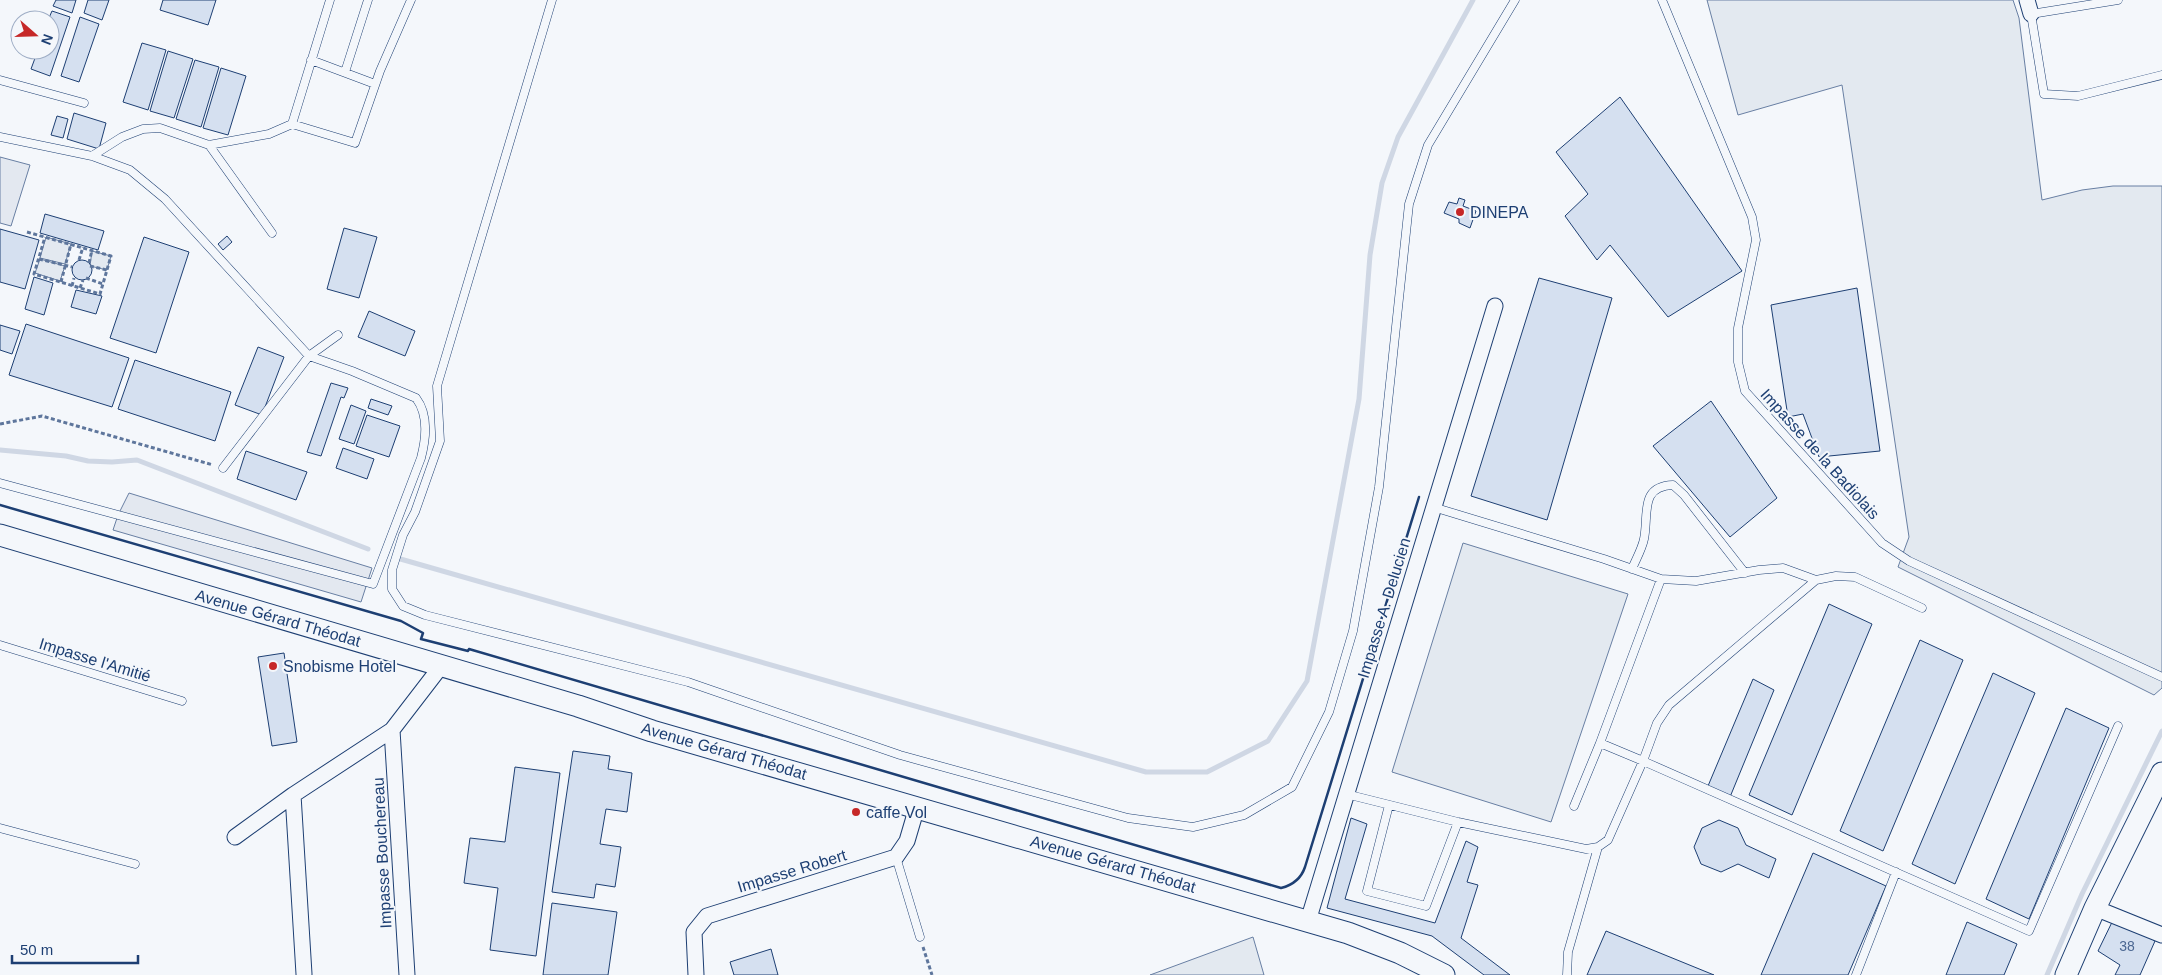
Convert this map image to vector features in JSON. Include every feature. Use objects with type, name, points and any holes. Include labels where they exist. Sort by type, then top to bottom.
[{"type":"street","name":"Impasse A. Delucien","points":[[1308,921],[1495,306]]},
{"type":"street","name":"Avenue Gérard Théodat","points":[[0,534],[578,706],[652,731],[1348,933],[1400,953],[1444,975]]},
{"type":"street","points":[[235,837],[293,795],[392,730],[442,665]]},
{"type":"street","name":"Impasse Bouchereau","points":[[392,730],[407,975]]},
{"type":"street","points":[[2066,975],[2095,908],[2162,773]]},
{"type":"street","points":[[293,795],[304,974]]},
{"type":"street","points":[[896,857],[907,840],[917,807]]},
{"type":"street","name":"Impasse Robert","points":[[696,975],[694,932],[707,916],[896,857]]},
{"type":"street","points":[[2095,908],[2162,935]]},
{"type":"lane","points":[[292,124],[330,0]]},
{"type":"lane","points":[[346,72],[368,0]]},
{"type":"lane","points":[[92,156],[122,137],[143,129],[160,128],[209,145],[269,134],[292,124],[355,143],[375,84],[411,0]]},
{"type":"lane","points":[[552,0],[437,386],[440,441],[415,512],[403,535],[392,570],[392,589],[403,606],[425,614],[688,682],[928,763],[1128,818],[1193,827],[1244,815],[1292,787],[1329,712],[1353,631],[1379,487],[1409,204],[1428,145],[1515,0]]},
{"type":"lane","name":"Impasse de la Badiolais","points":[[1662,0],[1752,217],[1756,240],[1738,328],[1738,362],[1745,390],[1882,543],[1909,561],[2162,677]]},
{"type":"lane","points":[[2118,0],[2029,7],[2044,94],[2078,96],[2162,75]]},
{"type":"lane","points":[[311,60],[375,84]]},
{"type":"lane","points":[[0,80],[84,103]]},
{"type":"lane","points":[[0,137],[92,156],[130,170],[166,199],[309,356],[352,371],[416,398],[421,404],[425,441],[421,458],[373,584],[0,483]]},
{"type":"lane","points":[[209,145],[272,233]]},
{"type":"lane","points":[[223,468],[309,356],[338,335]]},
{"type":"lane","points":[[1632,569],[1644,543],[1648,499],[1653,491],[1662,485],[1673,485],[1684,495],[1745,573]]},
{"type":"lane","points":[[1433,507],[1604,558],[1661,580],[1696,581],[1783,568],[1816,580]]},
{"type":"lane","points":[[1346,794],[1458,822],[1575,847],[1598,847],[1608,840],[1643,761],[1657,724],[1669,705],[1816,580],[1836,576],[1855,577],[1922,608]]},
{"type":"lane","points":[[1574,806],[1600,743],[1661,580]]},
{"type":"lane","name":"Impasse l'Amitié","points":[[0,645],[182,701]]},
{"type":"lane","points":[[1600,743],[2029,931],[2118,726]]},
{"type":"lane","points":[[1389,805],[1367,891],[1401,900],[1426,906],[1458,822]]},
{"type":"lane","points":[[0,828],[135,864]]},
{"type":"lane","points":[[1567,975],[1568,952],[1598,847]]},
{"type":"lane","points":[[896,857],[920,937]]},
{"type":"lane","points":[[1856,975],[1896,872]]},
{"type":"path","points":[[26,232],[46,237],[83,247],[111,256],[100,294],[34,274],[46,237]]},
{"type":"path","points":[[61,282],[71,244]]},
{"type":"path","points":[[79,260],[83,247]]},
{"type":"path","points":[[92,250],[89,264],[107,270]]},
{"type":"path","points":[[39,259],[72,267]]},
{"type":"path","points":[[72,286],[74,278]]},
{"type":"path","points":[[80,288],[85,279],[103,284]]},
{"type":"path","points":[[0,424],[42,416],[223,468]]},
{"type":"path","points":[[920,937],[932,975]]},
{"type":"shaded area","points":[[1707,0],[2013,0],[2019,18],[2042,200],[2082,190],[2113,186],[2162,186],[2162,688],[2154,695],[1898,567],[1909,537],[1842,85],[1738,115]]},
{"type":"shaded area","points":[[0,157],[30,165],[11,226],[0,223]]},
{"type":"shaded area","points":[[46,237],[71,244],[65,264],[40,258]]},
{"type":"shaded area","points":[[92,251],[111,256],[107,270],[90,266]]},
{"type":"shaded area","points":[[40,259],[65,266],[60,281],[35,273]]},
{"type":"shaded area","points":[[129,493],[372,568],[361,602],[113,530]]},
{"type":"shaded area","points":[[1463,543],[1628,594],[1551,822],[1392,772]]},
{"type":"shaded area","points":[[1253,937],[1264,975],[1150,975]]},
{"type":"building","points":[[56,0],[76,0],[72,13],[53,6]]},
{"type":"building","points":[[88,0],[109,0],[102,20],[84,13]]},
{"type":"building","points":[[163,0],[216,0],[208,25],[160,10]]},
{"type":"building","points":[[60,14],[70,17],[60,46]]},
{"type":"building","points":[[80,17],[99,24],[79,82],[61,76]]},
{"type":"building","points":[[142,43],[166,50],[148,110],[123,102]]},
{"type":"building","points":[[168,51],[193,59],[174,118],[150,111]]},
{"type":"building","points":[[34,60],[55,60],[50,76],[31,69]]},
{"type":"building","points":[[195,60],[219,67],[201,127],[176,119]]},
{"type":"building","points":[[221,68],[246,76],[228,135],[203,128]]},
{"type":"building","points":[[1620,97],[1742,271],[1668,317],[1610,245],[1597,260],[1565,216],[1588,194],[1556,152]]},
{"type":"building","points":[[74,113],[106,123],[99,149],[67,139]]},
{"type":"building","points":[[57,116],[68,119],[63,138],[51,135]]},
{"type":"building","name":"DINEPA","points":[[1459,198],[1465,200],[1463,206],[1476,211],[1470,228],[1459,223],[1459,219],[1444,213],[1449,202],[1457,204]]},
{"type":"building","points":[[45,214],[104,231],[98,250],[40,233]]},
{"type":"building","points":[[344,228],[377,237],[359,298],[327,289]]},
{"type":"building","points":[[0,229],[39,240],[25,289],[0,282]]},
{"type":"building","points":[[227,236],[232,242],[223,250],[218,244]]},
{"type":"building","points":[[144,237],[189,252],[156,353],[110,338]]},
{"type":"building","points":[[82,260],[89,263],[92,270],[89,277],[82,280],[75,277],[72,270],[75,263]]},
{"type":"building","points":[[34,277],[53,283],[44,315],[25,309]]},
{"type":"building","points":[[1539,278],[1612,298],[1547,520],[1471,496]]},
{"type":"building","points":[[1857,288],[1880,451],[1819,457],[1803,414],[1788,417],[1771,305]]},
{"type":"building","points":[[76,290],[102,296],[96,314],[71,307]]},
{"type":"building","points":[[369,311],[415,331],[405,356],[358,337]]},
{"type":"building","points":[[26,324],[129,358],[112,407],[9,375]]},
{"type":"building","points":[[0,325],[20,331],[12,354],[0,350]]},
{"type":"building","points":[[258,347],[284,357],[262,415],[235,405]]},
{"type":"building","points":[[135,360],[231,392],[215,441],[118,409]]},
{"type":"building","points":[[331,383],[348,388],[344,398],[341,397],[321,456],[307,452]]},
{"type":"building","points":[[371,399],[392,406],[388,415],[368,408]]},
{"type":"building","points":[[1711,401],[1777,498],[1730,537],[1653,446]]},
{"type":"building","points":[[351,405],[366,411],[354,444],[339,439]]},
{"type":"building","points":[[367,415],[400,426],[389,457],[356,446]]},
{"type":"building","points":[[343,448],[374,459],[367,479],[336,468]]},
{"type":"building","points":[[246,451],[307,472],[296,500],[237,479]]},
{"type":"building","points":[[1829,604],[1872,624],[1792,815],[1749,795]]},
{"type":"building","points":[[1920,640],[1963,660],[1883,851],[1840,831]]},
{"type":"building","points":[[284,653],[297,742],[272,746],[258,657]]},
{"type":"building","points":[[1993,673],[2035,693],[1955,884],[1912,864]]},
{"type":"building","points":[[1753,679],[1774,690],[1730,797],[1708,786]]},
{"type":"building","points":[[2066,708],[2109,728],[2029,919],[1986,899]]},
{"type":"building","points":[[573,751],[610,756],[608,769],[632,773],[627,812],[606,809],[600,844],[621,847],[615,887],[596,884],[594,898],[552,892]]},
{"type":"building","points":[[515,767],[560,773],[536,956],[490,950],[498,888],[464,883],[470,838],[505,842]]},
{"type":"building","points":[[1351,818],[1367,824],[1345,899],[1435,923],[1466,841],[1478,847],[1467,882],[1478,885],[1461,938],[1510,975],[1484,975],[1432,936],[1327,908]]},
{"type":"building","points":[[1719,820],[1738,828],[1746,845],[1776,859],[1769,878],[1738,864],[1721,872],[1701,864],[1694,847],[1702,828]]},
{"type":"building","points":[[1813,853],[1886,886],[1848,975],[1761,975]]},
{"type":"building","points":[[552,903],[617,912],[608,975],[543,975]]},
{"type":"building","points":[[2115,916],[2155,941],[2140,975],[2115,975],[2120,965],[2098,951]]},
{"type":"building","points":[[1967,922],[2017,944],[2004,975],[1946,975]]},
{"type":"building","points":[[1606,931],[1714,975],[1587,975]]},
{"type":"building","points":[[771,949],[778,975],[734,975],[730,962]]},
{"type":"waterway","points":[[397,558],[1146,772],[1207,772],[1268,741],[1307,681],[1359,399],[1370,255],[1382,183],[1398,137],[1473,0]]},
{"type":"waterway","points":[[0,450],[66,456],[88,461],[137,460],[368,549]]},
{"type":"waterway","points":[[2047,975],[2082,894],[2162,731]]},
{"type":"wall","points":[[0,505],[401,621],[423,633],[421,639],[468,651],[469,649],[1281,888],[1296,881],[1305,867],[1419,497]]},
{"type":"place","name":"DINEPA","points":[[1460,212]]},
{"type":"place","name":"Snobisme Hotel","points":[[273,666]]},
{"type":"place","name":"caffe Vol","points":[[856,812]]}]
